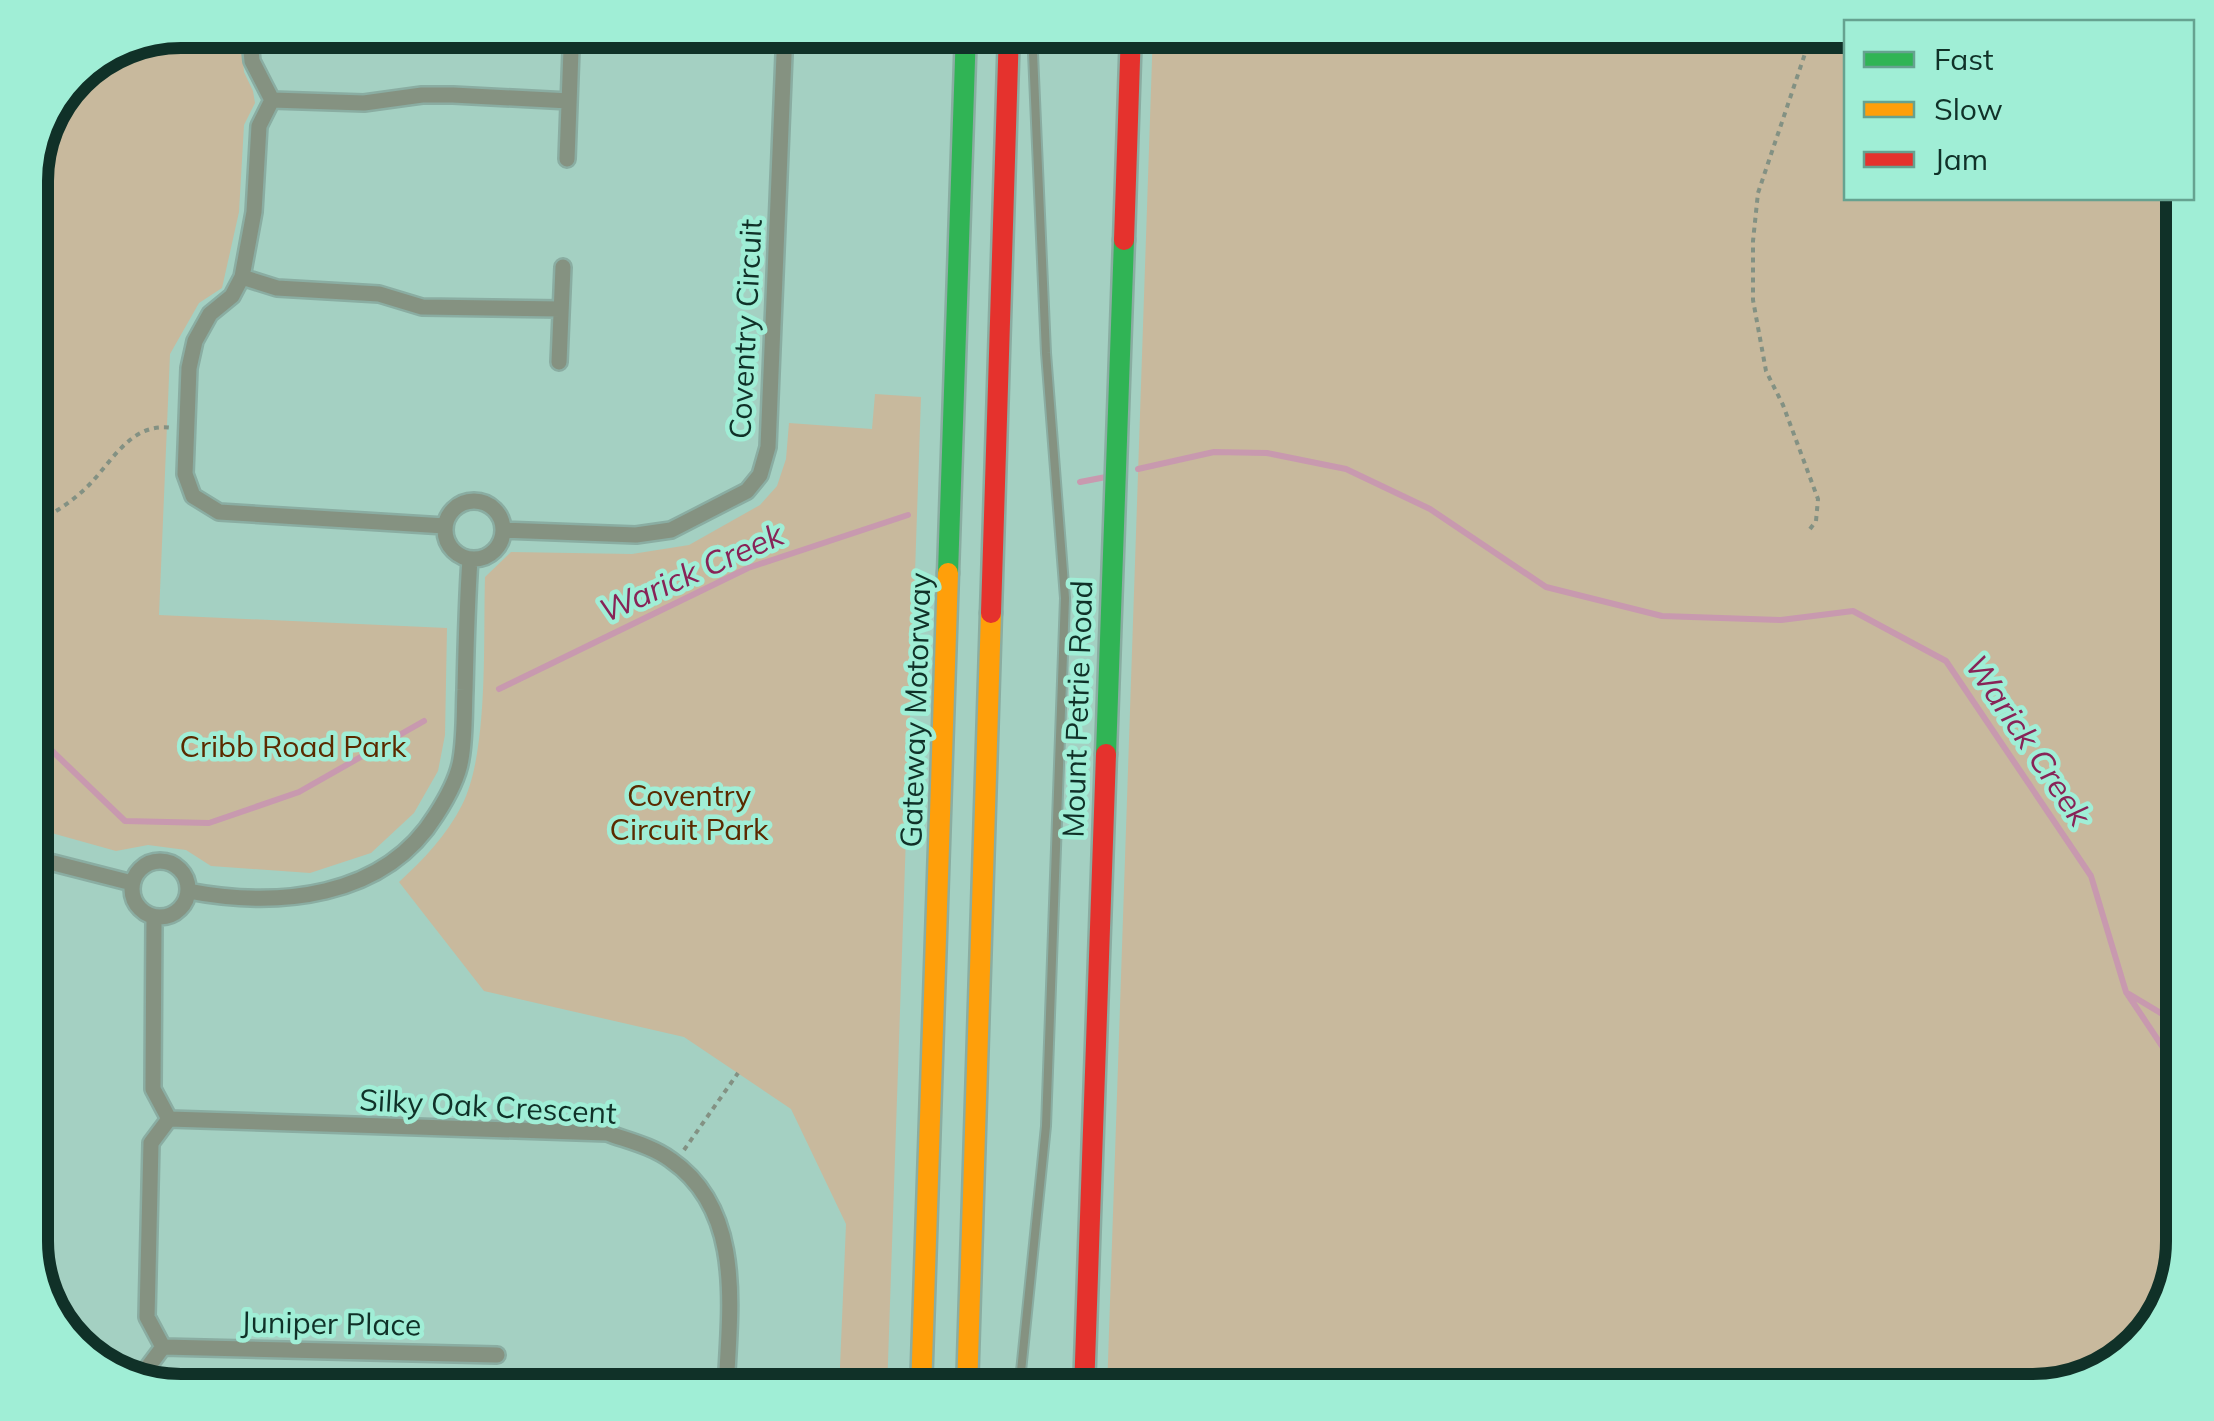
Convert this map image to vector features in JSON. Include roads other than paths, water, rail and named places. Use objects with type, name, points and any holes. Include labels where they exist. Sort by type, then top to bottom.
[{"type":"main road","name":"Gateway Motorway","points":[[921,1374],[965,47]]},
{"type":"main road","points":[[969,1374],[1008,47]]},
{"type":"main road","name":"Mount Petrie Road","points":[[1085,1374],[1130,47]]},
{"type":"street","points":[[250,47],[252,61],[272,100]]},
{"type":"street","name":"Coventry Circuit","points":[[503,530],[636,535],[670,530],[747,491],[760,475],[768,447],[784,47]]},
{"type":"street","points":[[566,159],[571,50]]},
{"type":"street","points":[[272,100],[364,103],[453,95],[569,102]]},
{"type":"street","points":[[272,100],[258,126],[254,212],[242,277],[232,296],[210,314],[195,340],[185,474],[193,496],[219,512],[445,526]]},
{"type":"street","points":[[559,362],[563,267]]},
{"type":"street","points":[[242,277],[277,288],[380,294],[422,307],[561,309]]},
{"type":"street","points":[[476,502],[495,510],[503,530],[501,542],[493,552],[470,559],[451,548],[445,526],[456,508],[476,502]]},
{"type":"street","points":[[188,891],[252,898],[331,891],[368,879],[402,855],[429,827],[449,795],[461,762],[470,559]]},
{"type":"street","points":[[48,861],[132,882]]},
{"type":"street","points":[[164,861],[182,871],[188,891],[177,912],[154,916],[136,904],[132,882],[144,866],[164,861]]},
{"type":"street","points":[[147,1369],[163,1347],[146,1317],[151,1143],[168,1120],[153,1089],[154,916]]},
{"type":"street","name":"Silky Oak Crescent","points":[[168,1120],[607,1133],[652,1148],[675,1162],[699,1189],[727,1246],[730,1282],[727,1374]]},
{"type":"street","name":"Juniper Place","points":[[163,1347],[497,1355]]},
{"type":"lane","points":[[1021,1374],[1046,1126],[1064,615],[1043,296],[1033,47]]},
{"type":"waterway","name":"Warick Creek","points":[[1138,469],[1214,452],[1267,453],[1346,469],[1430,509],[1546,587],[1662,616],[1781,620],[1853,611],[1946,661],[2091,876],[2126,992],[2166,1052]]},
{"type":"waterway","name":"Warick Creek","points":[[1080,482],[1106,477]]},
{"type":"waterway","name":"Warick Creek","points":[[499,689],[748,568],[908,515]]},
{"type":"waterway","name":"Warick Creek","points":[[48,747],[125,821],[209,823],[299,792],[424,721]]},
{"type":"waterway","points":[[2129,994],[2166,1016]]},
{"type":"park label","name":"Cribb Road Park","points":[[293,746]]},
{"type":"park label","name":"Coventry Circuit Park","points":[[689,812]]}]
